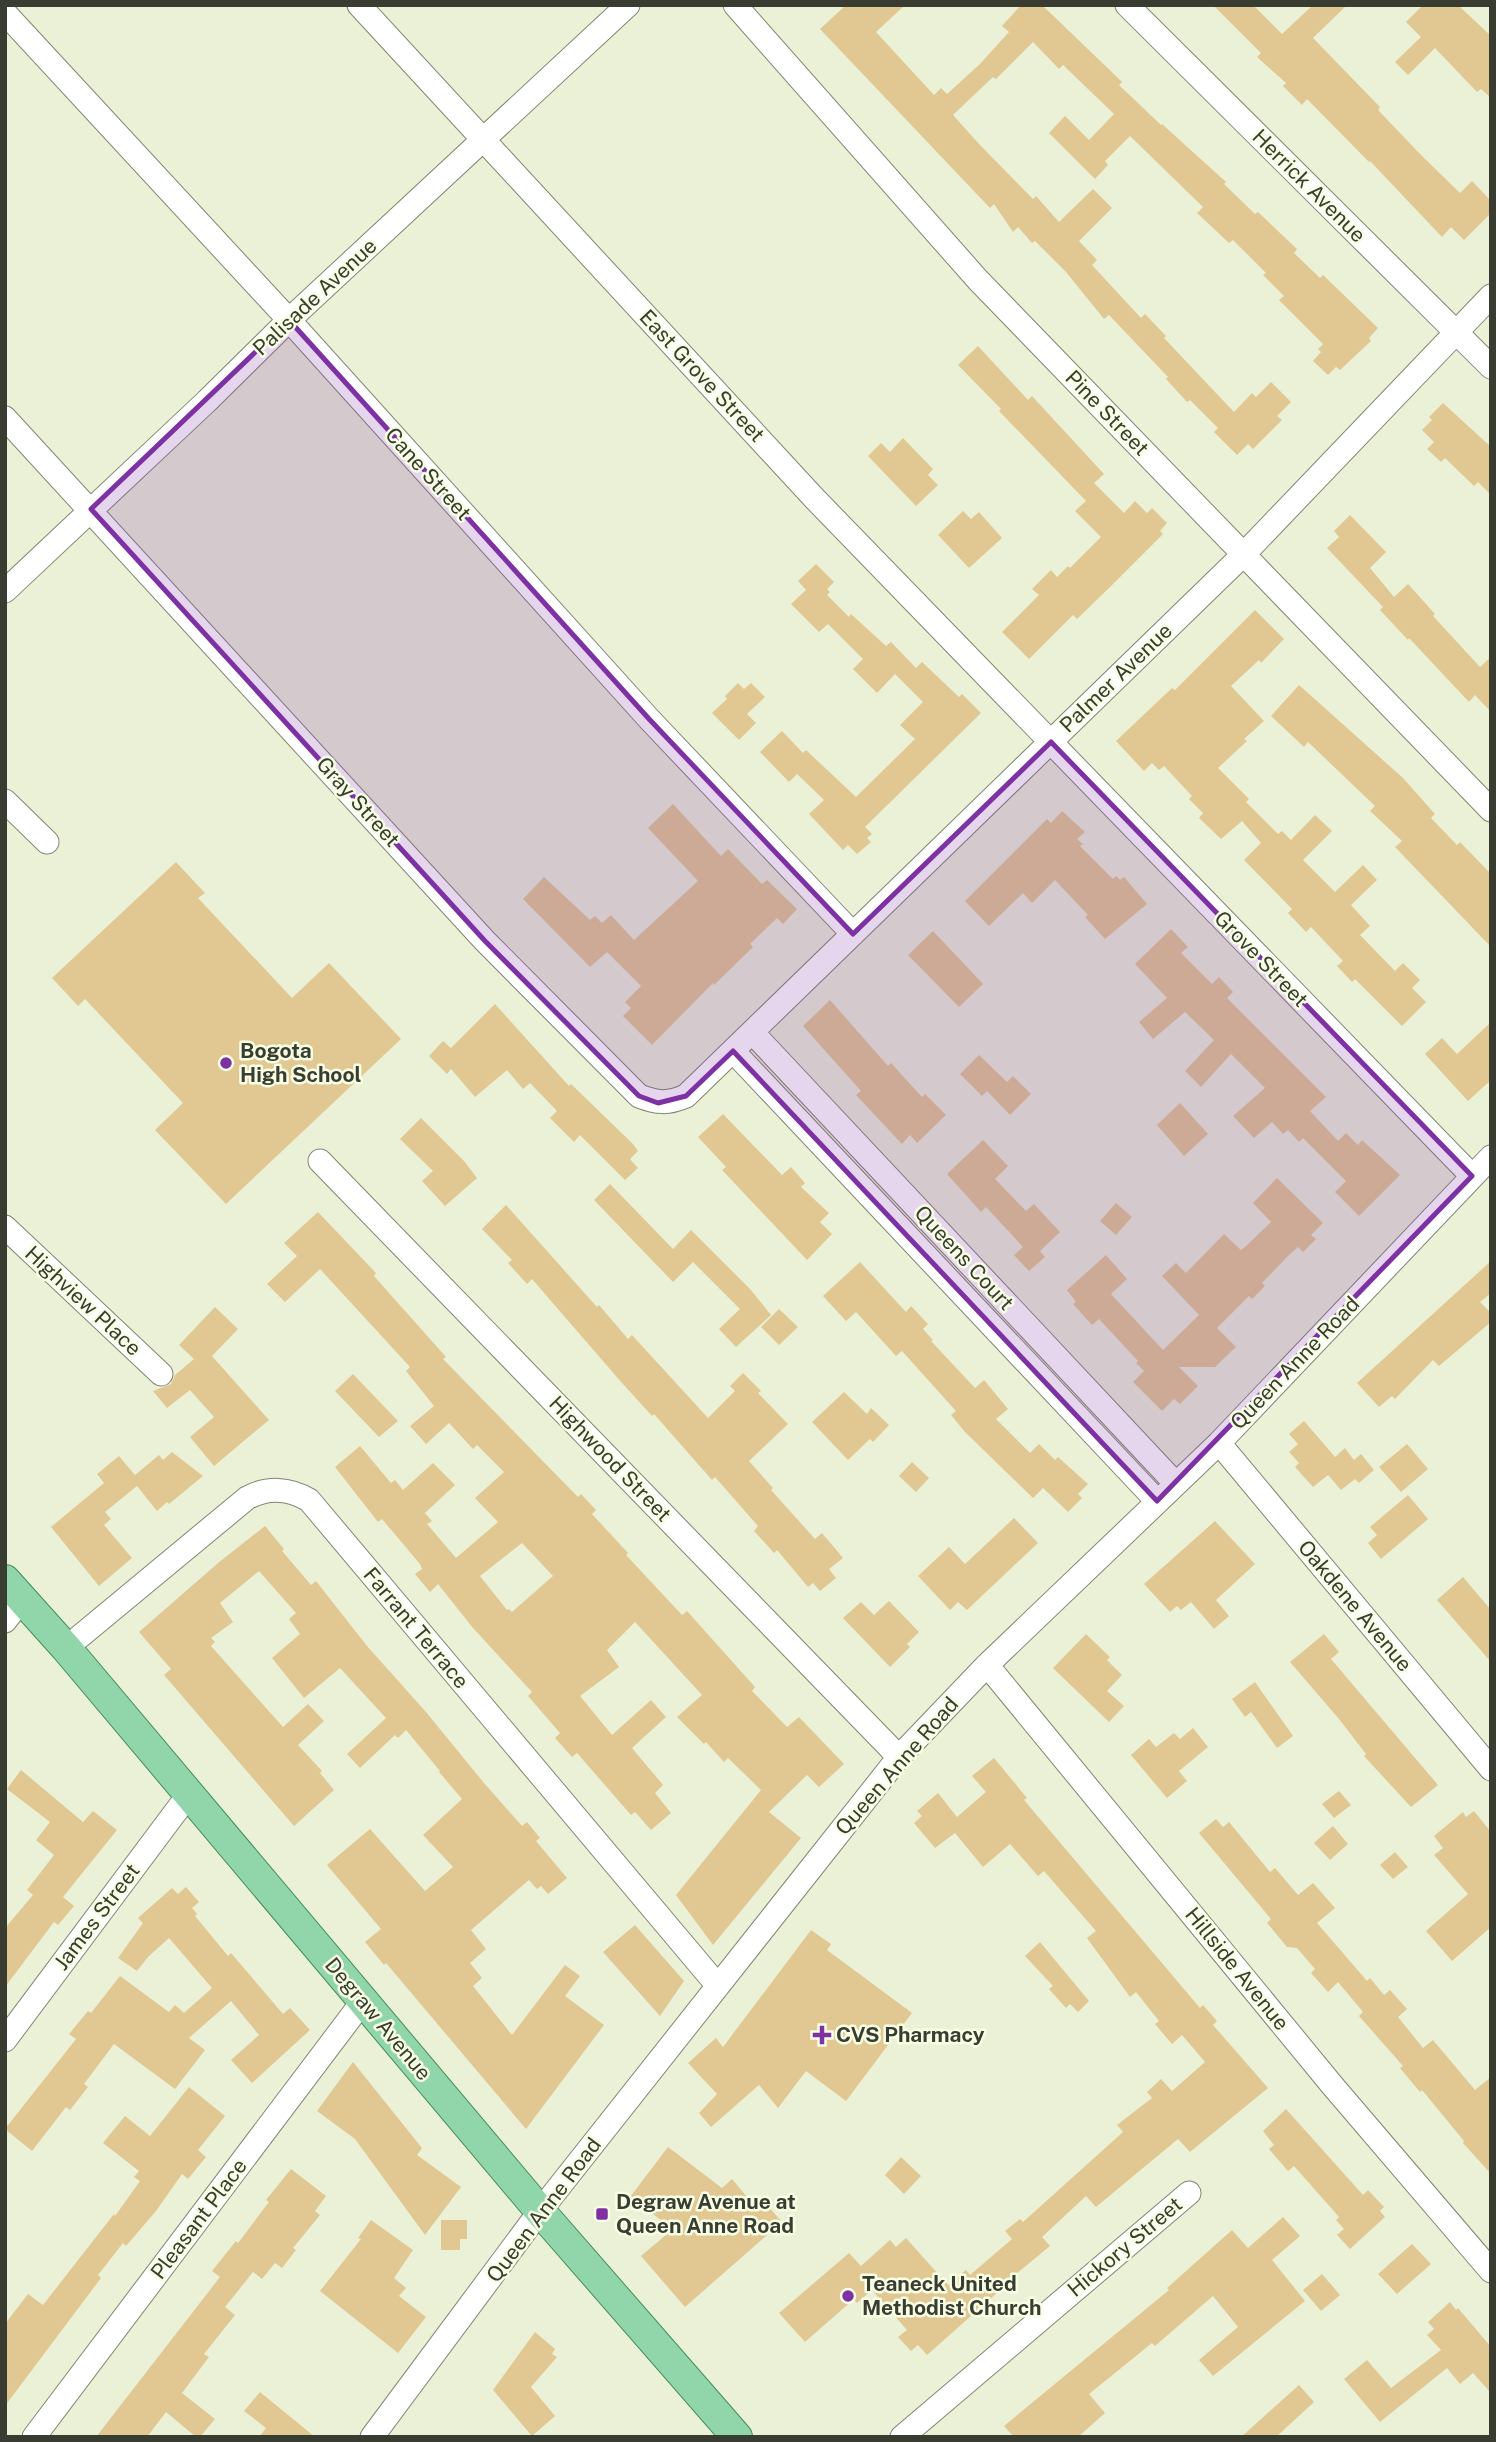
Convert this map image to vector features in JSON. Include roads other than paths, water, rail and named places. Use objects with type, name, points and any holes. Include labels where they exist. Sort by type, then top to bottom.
[{"type":"main road","name":"Degraw Avenue","points":[[11,1599],[66,1647],[540,2211],[737,2437]]},
{"type":"street","name":"East Grove Street","points":[[359,5],[815,499],[1051,742]]},
{"type":"street","name":"Palisade Avenue","points":[[5,591],[289,320],[628,5]]},
{"type":"street","name":"Pine Street","points":[[735,5],[978,280],[1491,810]]},
{"type":"street","name":"Herrick Avenue","points":[[1127,5],[1491,368]]},
{"type":"street","name":"Cane Street","points":[[5,13],[289,320],[650,720],[853,934]]},
{"type":"street","name":"Palmer Avenue","points":[[733,1051],[1244,554],[1491,296]]},
{"type":"street","name":"Gray Street","points":[[5,418],[485,941],[639,1096],[658,1103],[673,1102],[686,1096],[733,1051]]},
{"type":"street","name":"Grove Street","points":[[1051,742],[1472,1176]]},
{"type":"street","points":[[5,801],[47,842]]},
{"type":"street","name":"Queens Court","points":[[752,1032],[1176,1483]]},
{"type":"street","name":"Queens Court","points":[[733,1051],[1157,1501]]},
{"type":"street","name":"Queen Anne Road","points":[[372,2437],[540,2211],[899,1757],[987,1665],[1219,1443],[1491,1157]]},
{"type":"street","name":"Highwood Street","points":[[320,1161],[899,1757]]},
{"type":"street","name":"Highview Place","points":[[5,1227],[161,1374]]},
{"type":"street","name":"Oakdene Avenue","points":[[1219,1443],[1491,1769]]},
{"type":"street","name":"Farrant Terrace","points":[[66,1647],[247,1498],[260,1491],[271,1490],[300,1495],[309,1500],[718,1986]]},
{"type":"street","name":"Hillside Avenue","points":[[987,1665],[1323,2074],[1491,2271]]},
{"type":"street","name":"James Street","points":[[5,2040],[188,1794]]},
{"type":"street","name":"Pleasant Place","points":[[34,2437],[363,2001]]},
{"type":"street","name":"Hickory Street","points":[[902,2437],[1189,2193]]},
{"type":"place","name":"Bogota High School","points":[[226,1063]]},
{"type":"place","name":"CVS Pharmacy","points":[[822,2035]]},
{"type":"place","name":"Degraw Avenue at Queen Anne Road","points":[[602,2214]]},
{"type":"place","name":"Teaneck United Methodist Church","points":[[848,2296]]}]
